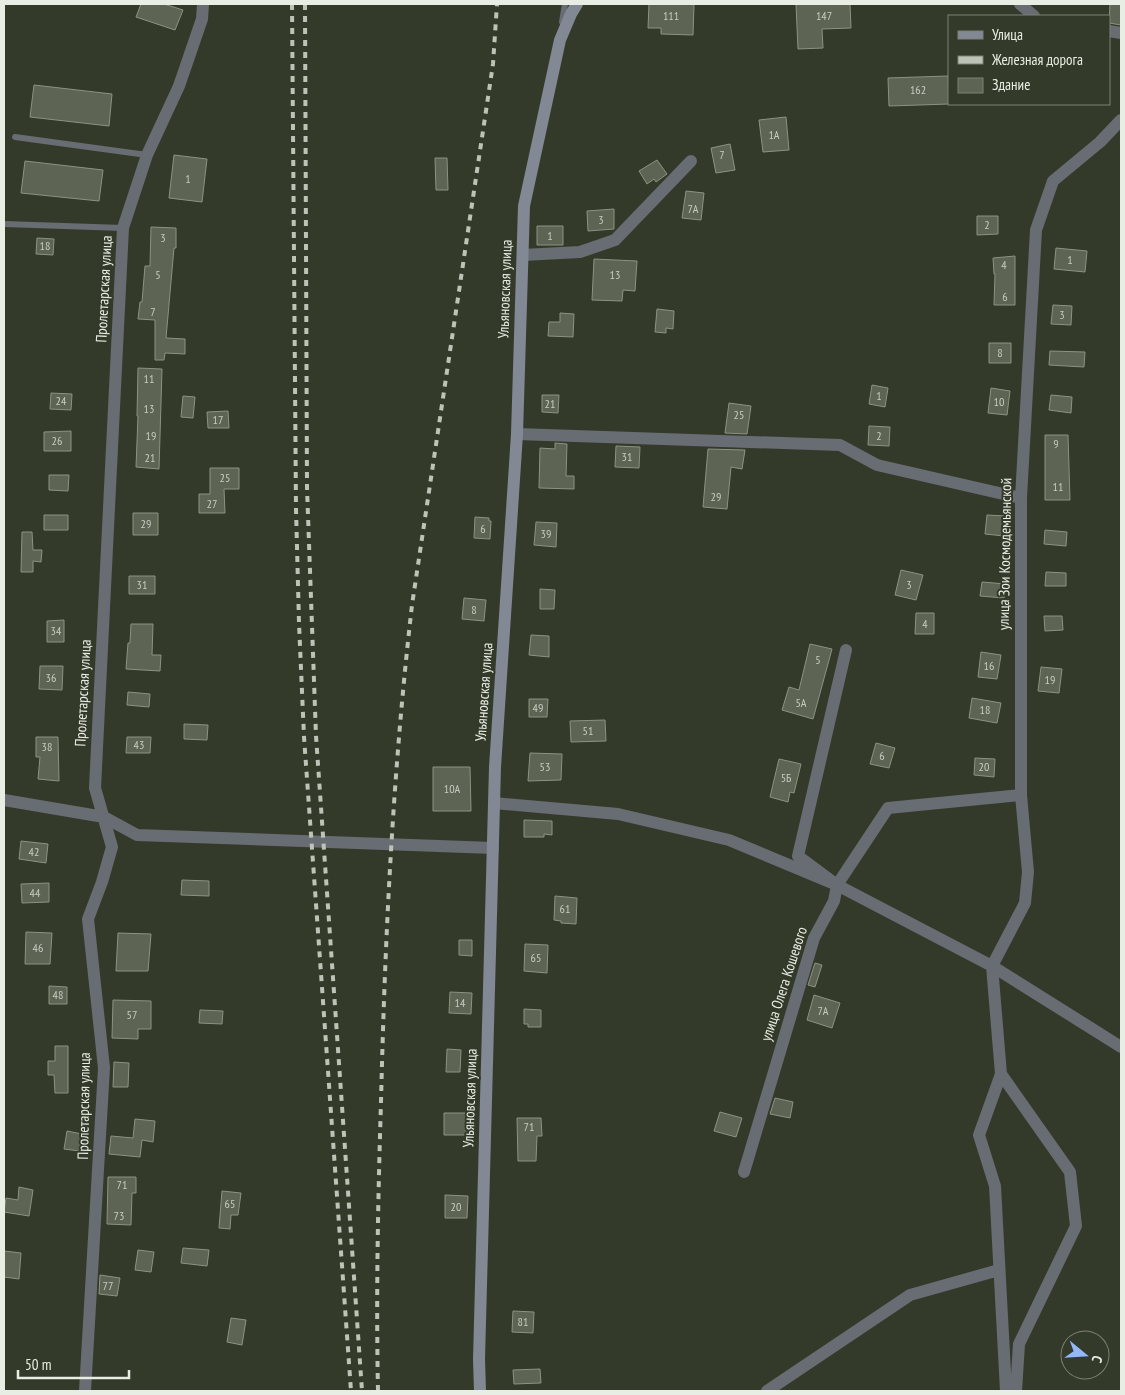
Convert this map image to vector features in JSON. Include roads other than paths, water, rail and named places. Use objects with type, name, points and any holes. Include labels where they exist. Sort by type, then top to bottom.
[{"type":"main road","name":"Ульяновская улица","points":[[480,1391],[479,1359],[494,803],[517,434],[524,206],[560,40],[570,14],[577,4]]},
{"type":"street","name":"Пролетарская улица","points":[[85,1391],[104,1068],[88,920],[112,847],[95,788],[123,228],[147,155],[179,86],[202,19],[203,4]]},
{"type":"street","points":[[1020,4],[1030,15]]},
{"type":"street","name":"улица Зои Космодемьянской","points":[[992,966],[1025,902],[1028,872],[1021,795],[1021,498],[1036,230],[1053,182],[1100,142],[1121,120]]},
{"type":"street","points":[[523,255],[580,252],[615,240],[691,161]]},
{"type":"street","points":[[517,434],[840,445],[877,465],[1021,498]]},
{"type":"street","points":[[837,885],[798,856],[846,650]]},
{"type":"street","points":[[837,885],[888,808],[1021,795]]},
{"type":"street","points":[[4,800],[104,818],[137,835],[284,842],[493,848]]},
{"type":"street","points":[[494,803],[618,814],[729,840],[837,885],[992,966],[1121,1046]]},
{"type":"street","name":"улица Олега Кошевого","points":[[744,1172],[814,938],[834,901],[837,885]]},
{"type":"street","points":[[992,966],[1001,1074],[979,1135],[994,1186],[1006,1391]]},
{"type":"street","points":[[1001,1074],[1070,1172],[1076,1226],[1019,1344],[1016,1391]]},
{"type":"street","points":[[767,1391],[910,1295],[999,1270]]},
{"type":"lane","points":[[560,40],[565,4]]},
{"type":"lane","points":[[15,137],[147,155]]},
{"type":"lane","points":[[4,224],[123,228]]},
{"type":"railway","points":[[292,4],[296,509],[299,623],[304,737],[351,1391]]},
{"type":"railway","points":[[305,4],[307,488],[316,736],[362,1391]]},
{"type":"railway","points":[[378,1391],[379,1175],[383,1040],[391,853],[405,667],[412,605],[493,64],[497,4]]}]
